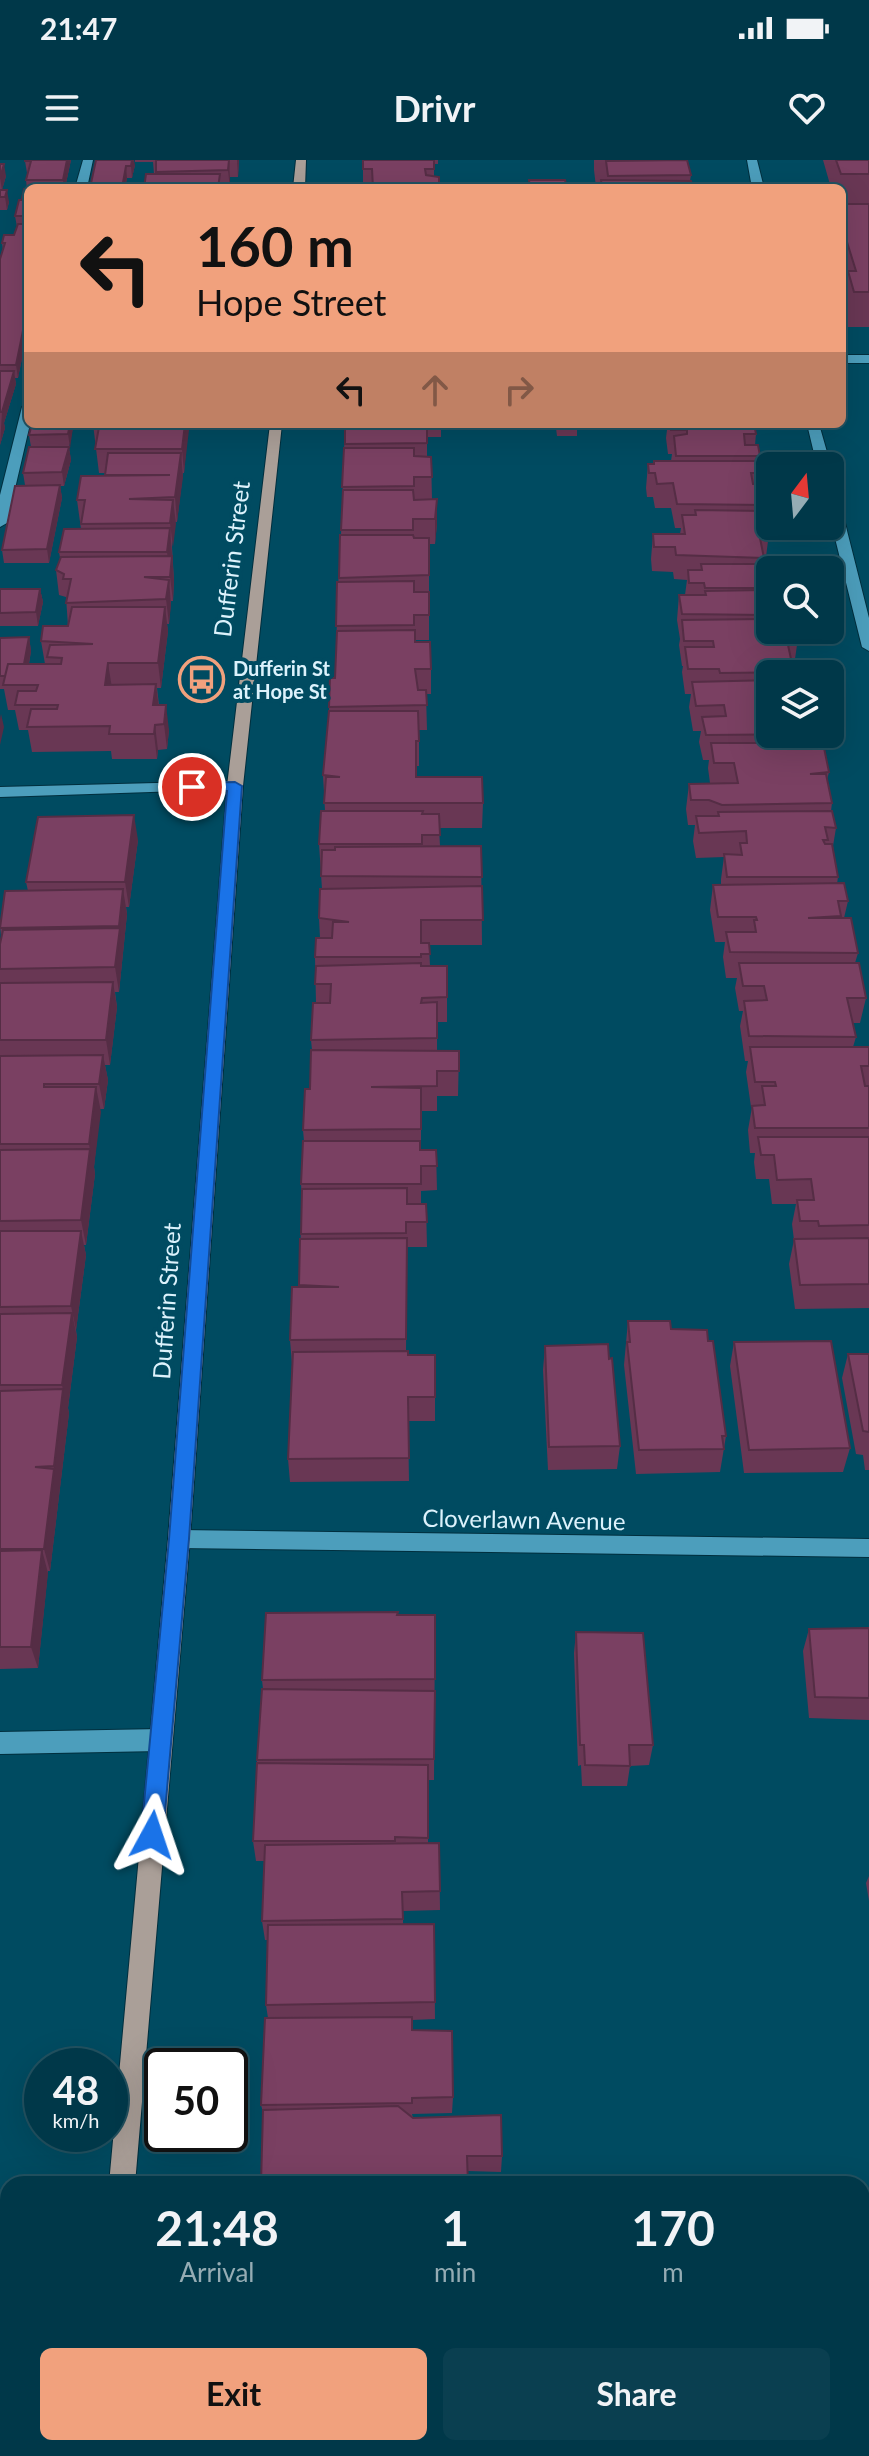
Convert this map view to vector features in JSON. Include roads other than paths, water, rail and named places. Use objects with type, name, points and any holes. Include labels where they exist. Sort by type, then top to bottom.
[{"type":"main road","points":[[299,184],[301,160]]},
{"type":"main road","name":"Dufferin Street","points":[[123,2176],[179,1539],[235,786],[276,428]]},
{"type":"street","points":[[82,184],[88,160]]},
{"type":"street","points":[[752,160],[757,184]]},
{"type":"street","points":[[846,359],[869,359]]},
{"type":"street","points":[[0,523],[24,424]]},
{"type":"street","points":[[814,428],[820,452]]},
{"type":"street","points":[[842,540],[869,647]]},
{"type":"street","points":[[0,792],[235,786]]},
{"type":"street","name":"Cloverlawn Avenue","points":[[179,1539],[869,1548]]},
{"type":"street","points":[[0,1743],[160,1740]]},
{"type":"place","name":"Dufferin St at Hope St","points":[[202,679]]}]
